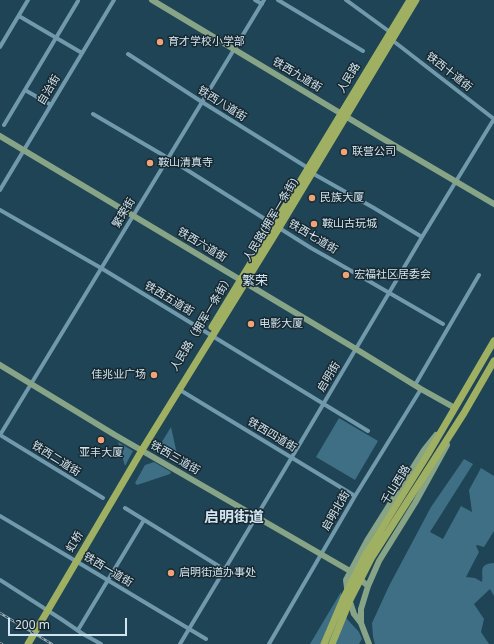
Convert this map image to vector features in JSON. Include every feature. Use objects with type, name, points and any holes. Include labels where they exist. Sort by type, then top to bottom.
[{"type":"main road","name":"铁西九道街","points":[[152,0],[494,204]]},
{"type":"main road","name":"人民路","points":[[343,115],[410,0]]},
{"type":"main road","name":"人民路(拥军一条街)","points":[[141,450],[180,390],[210,335],[343,115],[416,0]]},
{"type":"main road","name":"铁西六道街","points":[[0,136],[455,408]]},
{"type":"main road","name":"人民路（拥军一条街）","points":[[141,450],[210,335]]},
{"type":"main road","name":"千山西路","points":[[324,644],[344,597],[366,554],[428,454],[494,341]]},
{"type":"main road","name":"千山西路","points":[[332,644],[350,600],[372,557],[464,413],[494,361]]},
{"type":"main road","name":"铁西三道街","points":[[0,365],[141,450],[350,571],[368,586]]},
{"type":"main road","points":[[361,623],[361,609],[368,586],[379,561],[416,503],[464,413]]},
{"type":"main road","points":[[346,580],[368,539],[424,450],[450,417]]},
{"type":"main road","name":"虹桥","points":[[28,644],[141,450]]},
{"type":"main road","points":[[360,553],[350,563],[340,566],[345,573],[348,596],[354,614],[361,623],[369,644]]},
{"type":"street","points":[[0,48],[28,0]]},
{"type":"street","name":"自治街","points":[[0,190],[114,0]]},
{"type":"street","points":[[255,0],[263,2]]},
{"type":"street","points":[[278,0],[363,51]]},
{"type":"street","points":[[346,0],[390,32]]},
{"type":"street","points":[[4,125],[78,1]]},
{"type":"street","name":"繁荣街","points":[[0,435],[263,2]]},
{"type":"street","points":[[19,16],[82,53]]},
{"type":"street","name":"铁西十道街","points":[[392,40],[494,119]]},
{"type":"street","name":"铁西八道街","points":[[128,54],[310,170],[422,237]]},
{"type":"street","points":[[25,90],[51,105]]},
{"type":"street","name":"铁西七道街","points":[[93,114],[168,158],[311,248],[443,324]]},
{"type":"street","name":"启明街","points":[[180,644],[422,237],[457,182],[494,119]]},
{"type":"street","name":"铁西五道街","points":[[0,210],[101,268],[368,431]]},
{"type":"street","points":[[415,385],[479,275]]},
{"type":"street","name":"启明北街","points":[[269,644],[355,496],[421,389]]},
{"type":"street","name":"铁西四道街","points":[[180,390],[355,496]]},
{"type":"street","name":"铁西二道街","points":[[0,435],[103,498]]},
{"type":"street","points":[[125,508],[225,570]]},
{"type":"street","name":"铁西一道街","points":[[0,516],[206,639]]},
{"type":"street","points":[[78,630],[144,520]]},
{"type":"street","points":[[0,580],[101,644]]},
{"type":"shaded area","points":[[339,418],[378,441],[355,480],[316,457]]},
{"type":"shaded area","points":[[171,427],[179,463],[157,450]]},
{"type":"shaded area","points":[[118,442],[133,451],[125,466]]},
{"type":"shaded area","points":[[464,459],[473,464],[430,532],[443,539],[461,506],[472,512],[469,490],[481,468],[494,476],[494,531],[484,547],[476,546],[479,552],[466,577],[475,578],[482,582],[483,567],[494,563],[494,596],[490,589],[474,604],[484,619],[481,632],[489,644],[375,644],[372,623],[389,586],[431,507]]},
{"type":"shaded area","points":[[154,462],[171,472],[170,474],[137,485],[135,483],[145,465]]},
{"type":"shaded area","points":[[341,592],[347,619],[359,632],[362,639],[359,644],[310,644]]},
{"type":"railway","points":[[0,613],[52,644]]},
{"type":"place","name":"育才学校小学部","points":[[160,42]]},
{"type":"place","name":"联营公司","points":[[344,152]]},
{"type":"place","name":"鞍山清真寺","points":[[150,163]]},
{"type":"place","name":"民族大厦","points":[[312,198]]},
{"type":"place","name":"鞍山古玩城","points":[[314,224]]},
{"type":"place","name":"宏福社区居委会","points":[[346,275]]},
{"type":"place","name":"电影大厦","points":[[251,324]]},
{"type":"place","name":"佳兆业广场","points":[[154,375]]},
{"type":"place","name":"亚丰大厦","points":[[101,440]]},
{"type":"place","name":"启明街道办事处","points":[[171,573]]},
{"type":"district","name":"繁荣","points":[[255,281]]},
{"type":"district","name":"启明街道","points":[[234,518]]}]
